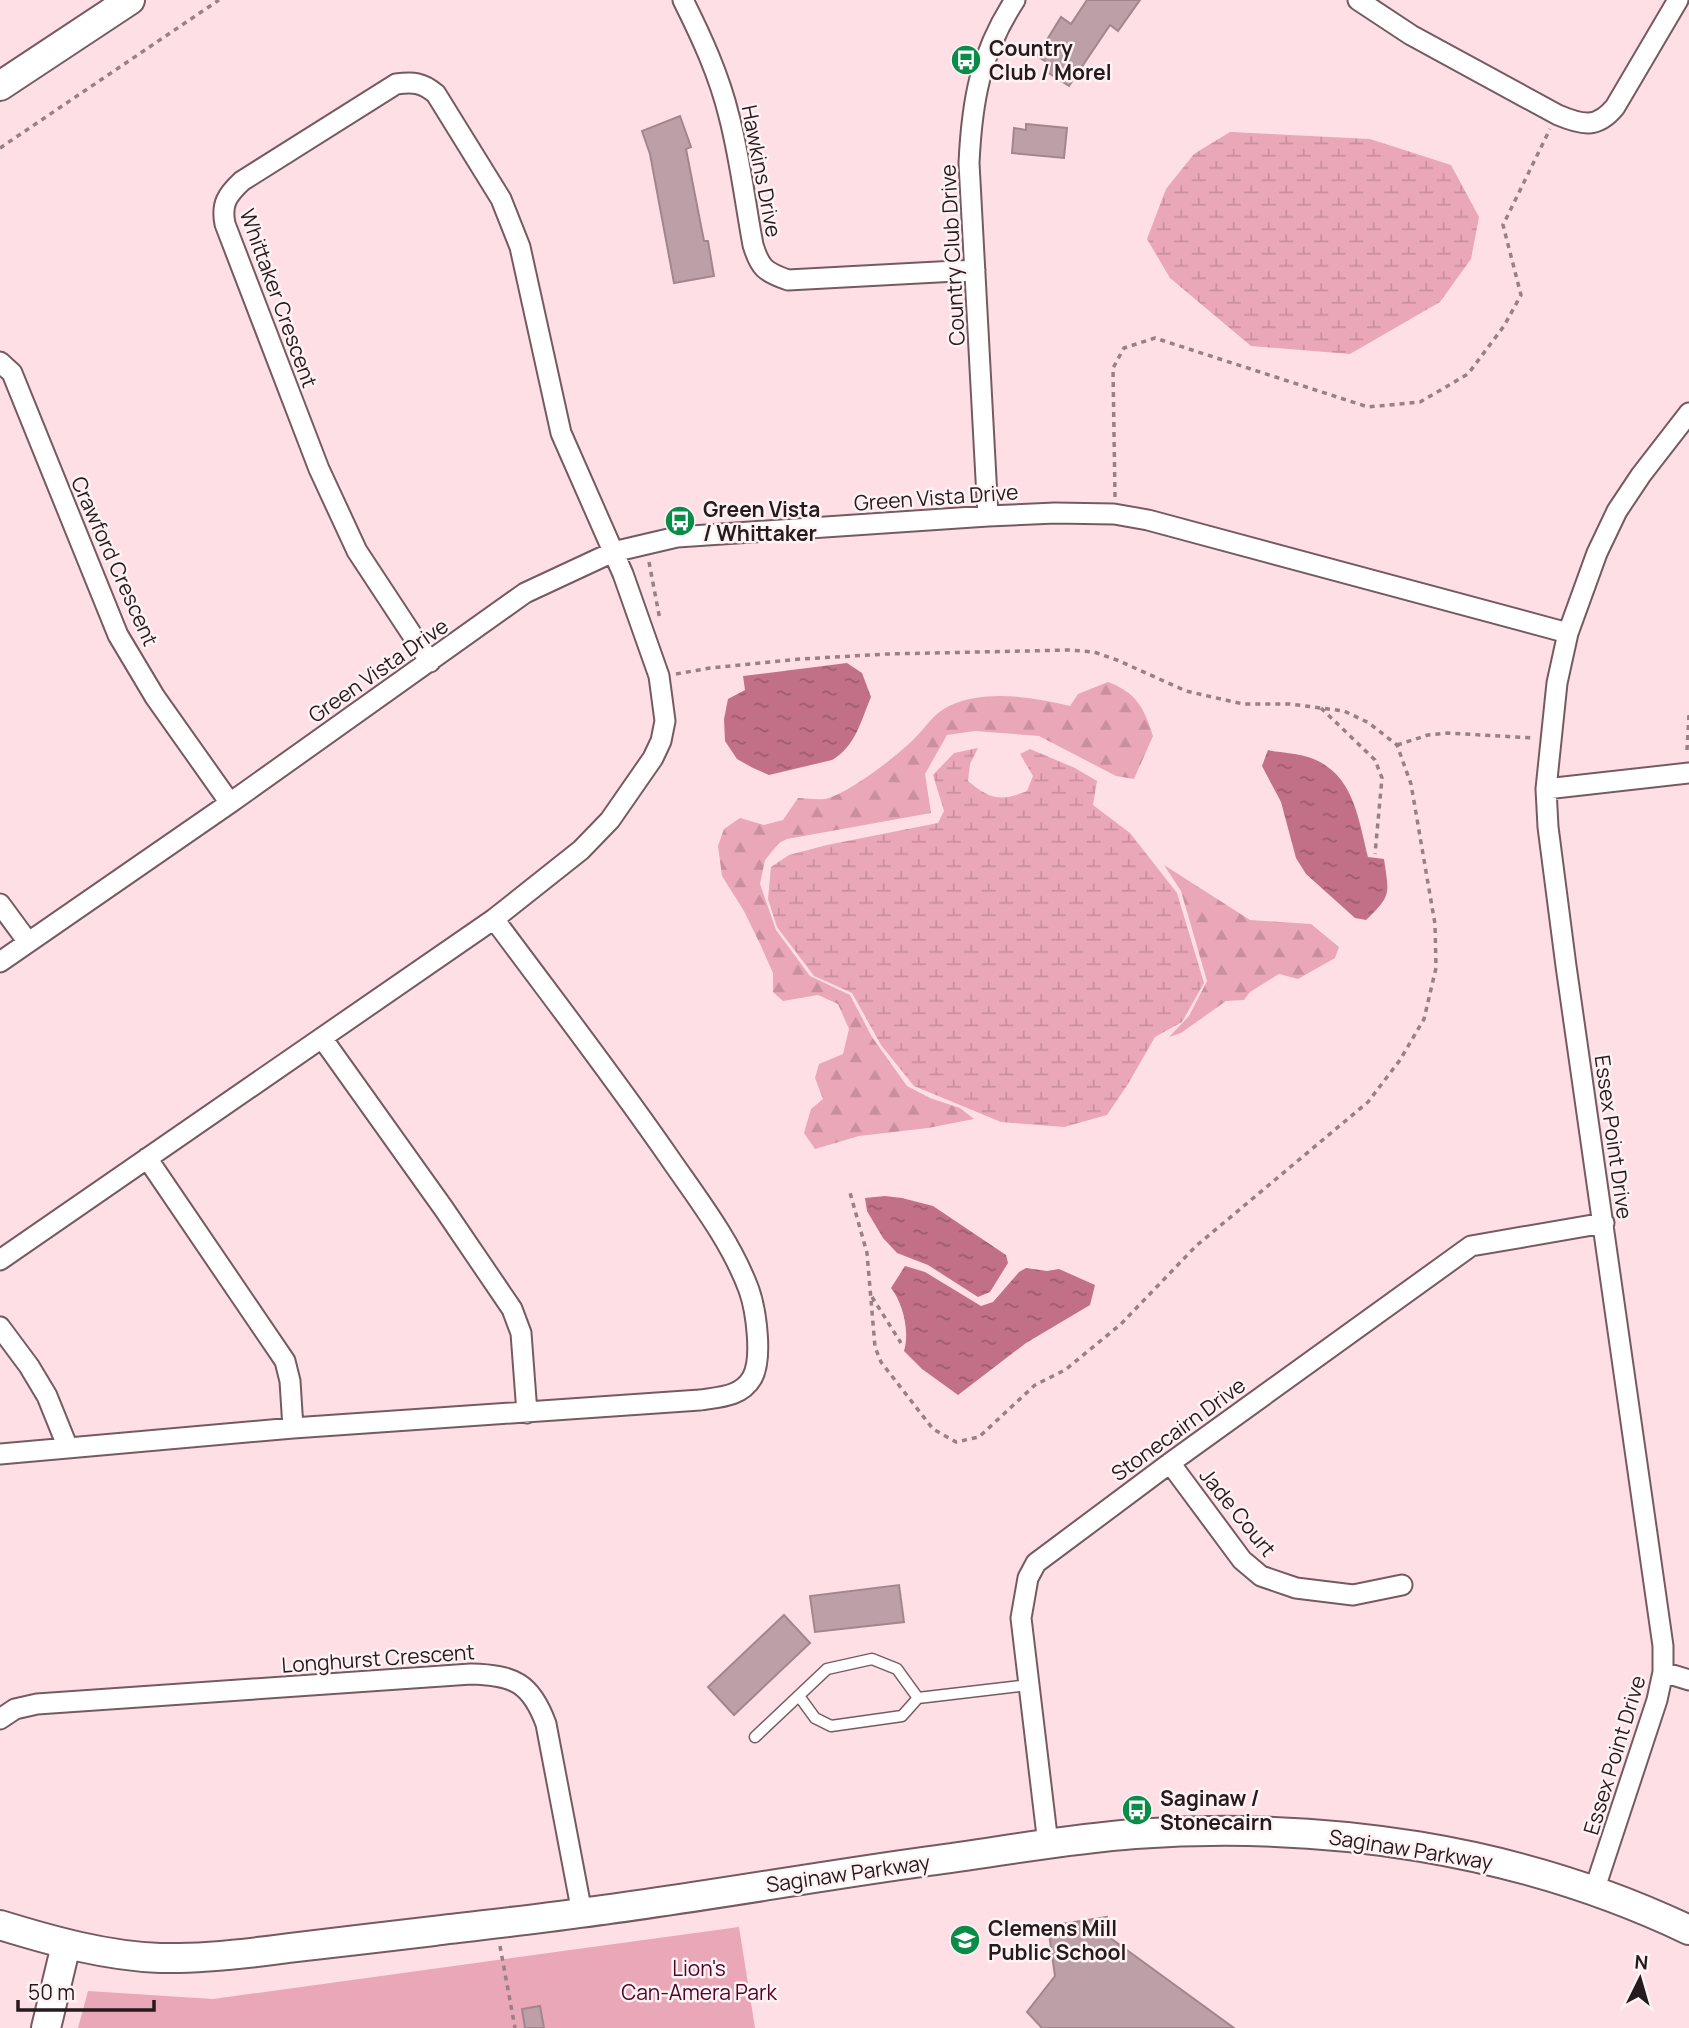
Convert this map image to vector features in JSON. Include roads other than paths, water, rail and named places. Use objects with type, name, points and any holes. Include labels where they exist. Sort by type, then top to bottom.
[{"type":"street","points":[[0,86],[130,0]]},
{"type":"street","name":"Hawkins Drive","points":[[683,0],[716,72],[730,118],[753,245],[758,261],[770,274],[788,280],[975,270]]},
{"type":"street","name":"Country Club Drive","points":[[988,516],[969,163],[971,113],[983,63],[1015,0]]},
{"type":"street","points":[[1358,0],[1411,35],[1558,115],[1586,123],[1596,122],[1609,114],[1678,0]]},
{"type":"street","name":"Whittaker Crescent","points":[[430,662],[357,551],[319,469],[225,224],[222,208],[229,192],[242,181],[396,84],[412,82],[426,85],[436,94],[501,199],[520,247],[561,433],[613,552]]},
{"type":"street","name":"Crawford Crescent","points":[[0,362],[12,373],[118,635],[155,697],[230,803]]},
{"type":"street","name":"Essex Point Drive","points":[[1594,1891],[1657,1700],[1663,1672],[1660,1625],[1564,953],[1548,827],[1546,789],[1557,683],[1568,633],[1597,553],[1617,511],[1689,413]]},
{"type":"street","name":"Green Vista Drive","points":[[0,962],[230,803],[525,593],[613,552],[677,537],[988,516],[1114,514],[1148,520],[1568,633]]},
{"type":"street","points":[[0,1260],[494,919],[581,850],[610,820],[653,758],[661,741],[665,721],[659,676],[613,552]]},
{"type":"street","points":[[1546,789],[1689,773]]},
{"type":"street","points":[[0,904],[28,942]]},
{"type":"street","points":[[0,1454],[293,1428],[700,1400],[731,1395],[745,1388],[753,1377],[757,1362],[758,1340],[750,1292],[712,1220],[655,1136],[494,919]]},
{"type":"street","points":[[321,1038],[512,1309],[521,1333],[527,1413]]},
{"type":"street","points":[[147,1158],[285,1361],[290,1381],[293,1428]]},
{"type":"street","name":"Stonecairn Drive","points":[[1048,1844],[1021,1618],[1028,1578],[1036,1563],[1471,1246],[1604,1223]]},
{"type":"street","points":[[0,1327],[47,1396],[68,1448]]},
{"type":"street","name":"Jade Court","points":[[1170,1463],[1242,1560],[1261,1576],[1296,1588],[1353,1595],[1402,1585]]},
{"type":"street","points":[[1663,1672],[1689,1680]]},
{"type":"street","name":"Longhurst Crescent","points":[[0,1719],[15,1709],[37,1703],[471,1674],[496,1674],[515,1680],[529,1690],[539,1704],[546,1724],[582,1913]]},
{"type":"street","name":"Saginaw Parkway","points":[[0,1925],[66,1945],[159,1958],[231,1955],[582,1913],[822,1875],[1048,1844],[1183,1831],[1240,1830],[1371,1839],[1504,1864],[1594,1891],[1689,1930]]},
{"type":"street","points":[[46,2028],[66,1945]]},
{"type":"lane","points":[[755,1737],[827,1669],[872,1658],[897,1670],[918,1698]]},
{"type":"lane","points":[[799,1696],[815,1718],[831,1726],[902,1716],[918,1698],[1028,1685]]},
{"type":"water","points":[[847,663],[862,673],[871,697],[852,741],[840,755],[832,760],[769,775],[737,759],[725,741],[724,719],[728,699],[745,690],[743,676]]},
{"type":"water","points":[[1268,750],[1311,758],[1325,765],[1345,786],[1357,813],[1368,857],[1384,859],[1387,893],[1366,920],[1355,918],[1306,874],[1296,858],[1281,802],[1262,766]]},
{"type":"water","points":[[885,1196],[933,1206],[1006,1255],[1008,1263],[990,1292],[978,1297],[928,1265],[897,1253],[883,1238],[867,1211],[865,1198]]},
{"type":"water","points":[[905,1266],[925,1272],[981,1306],[993,1302],[1019,1272],[1026,1268],[1047,1271],[1059,1269],[1095,1285],[1090,1305],[1026,1343],[958,1395],[922,1369],[904,1351],[904,1318],[891,1288]]},
{"type":"place","name":"Country Club / Morel","points":[[966,60]]},
{"type":"place","name":"Green Vista / Whittaker","points":[[680,521]]},
{"type":"place","name":"Saginaw / Stonecairn","points":[[1137,1810]]},
{"type":"place","name":"Clemens Mill Public School","points":[[965,1940]]},
{"type":"park label","name":"Lion's Can-Amera Park","points":[[699,1980]]}]
